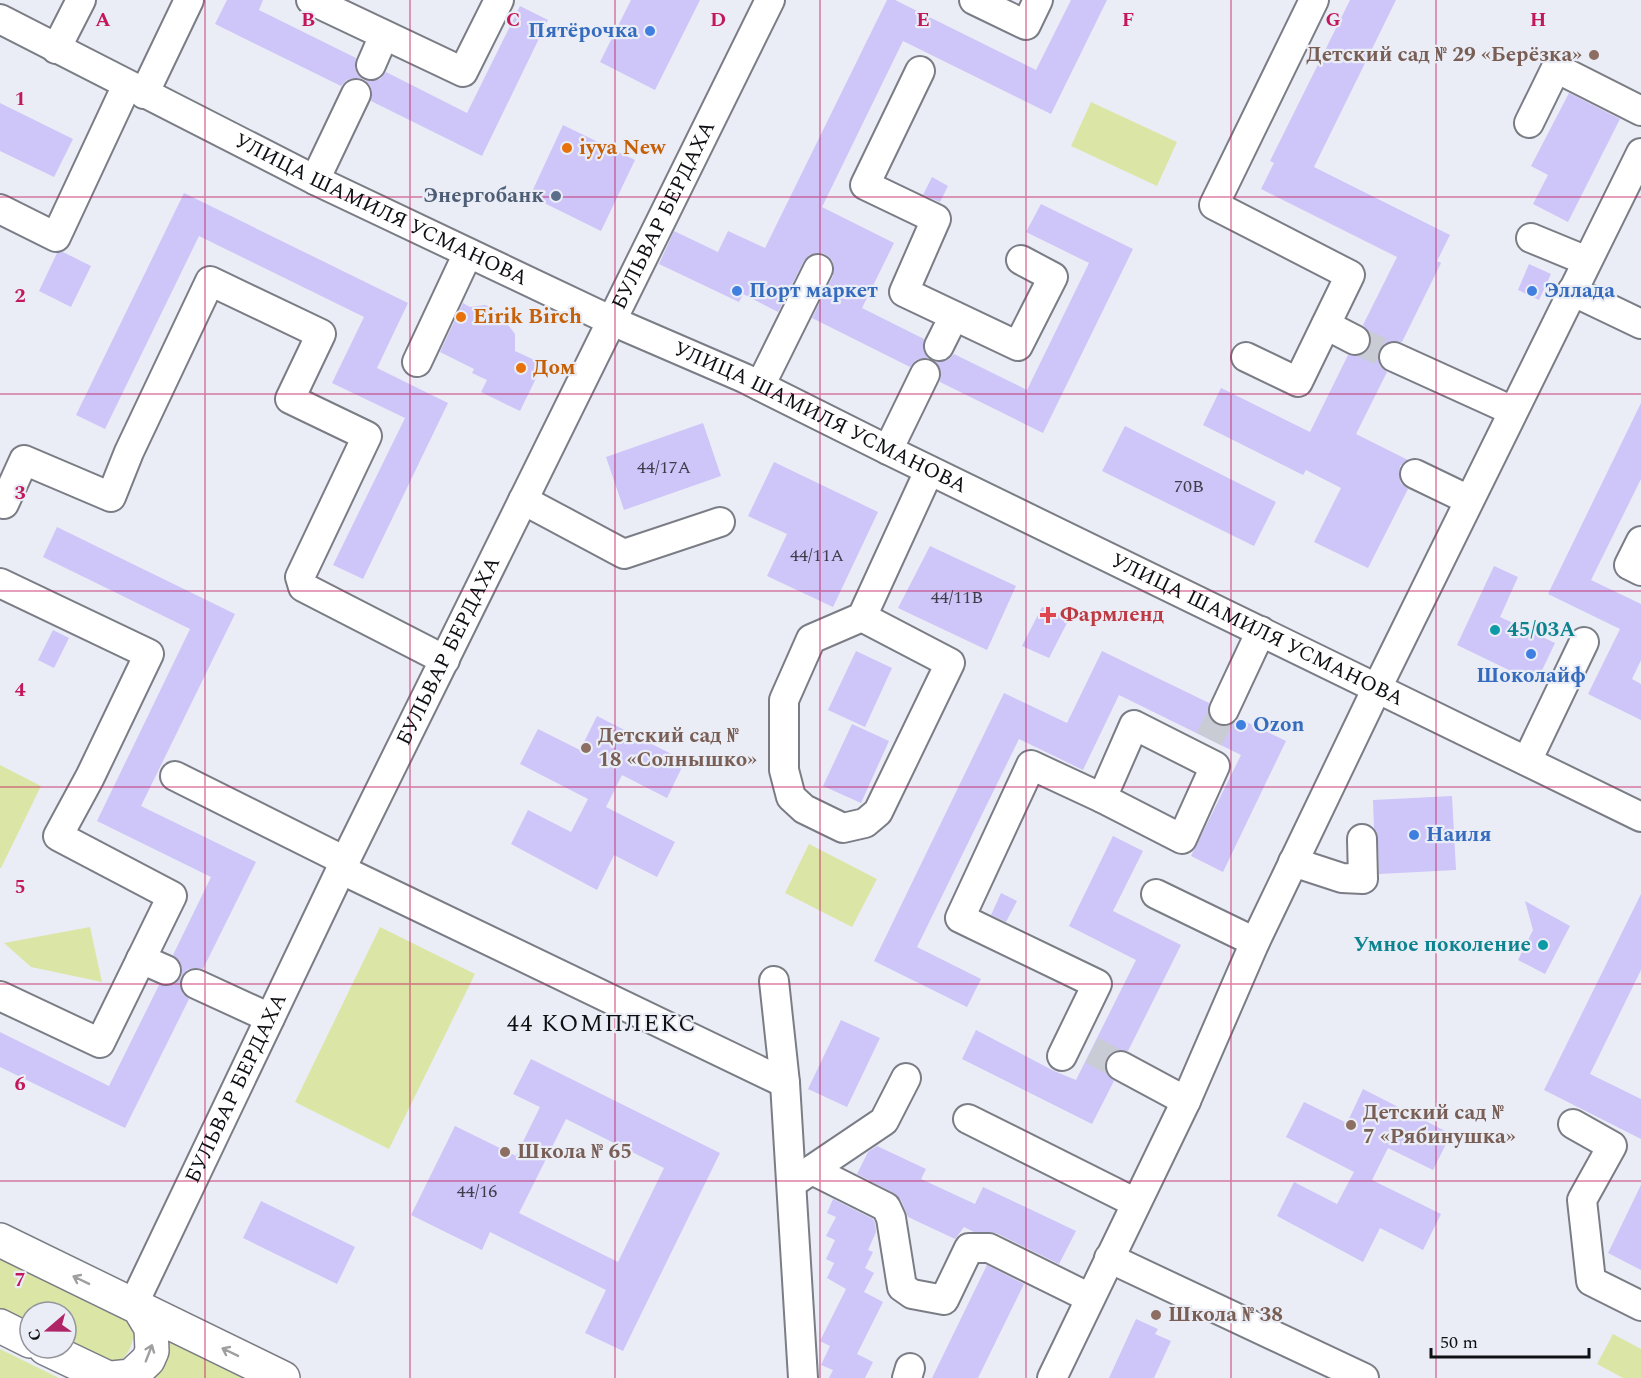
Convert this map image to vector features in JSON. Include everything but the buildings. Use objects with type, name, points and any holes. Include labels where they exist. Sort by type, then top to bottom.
[{"type":"main road","points":[[0,1240],[283,1378]]},
{"type":"main road","points":[[71,1360],[110,1378],[132,1376],[148,1360],[152,1351],[151,1328],[136,1307]]},
{"type":"main road","points":[[0,1326],[18,1335]]},
{"type":"street","points":[[56,49],[81,0]]},
{"type":"street","points":[[0,209],[56,237],[135,89],[189,0]]},
{"type":"street","points":[[311,0],[463,72],[499,0]]},
{"type":"street","name":"БУЛЬВАР БЕРДАХА","points":[[136,1307],[270,1018],[344,865],[770,0]]},
{"type":"street","points":[[974,0],[1026,25],[1038,0]]},
{"type":"street","points":[[1246,357],[1298,382],[1350,275],[1214,205],[1314,0]]},
{"type":"street","name":"УЛИЦА ШАМИЛЯ УСМАНОВА","points":[[0,19],[315,180],[612,321],[760,386],[929,471],[1641,818]]},
{"type":"street","points":[[370,65],[384,35]]},
{"type":"street","points":[[1529,123],[1556,68],[1641,111]]},
{"type":"street","points":[[920,71],[865,185],[936,219],[904,292],[1018,346],[1053,277],[1021,260]]},
{"type":"street","points":[[315,180],[356,94]]},
{"type":"street","points":[[1052,1378],[1186,1101],[1255,942],[1293,862],[1641,153]]},
{"type":"street","points":[[1531,238],[1587,261]]},
{"type":"street","points":[[417,362],[468,253]]},
{"type":"street","points":[[760,386],[818,269]]},
{"type":"street","points":[[1,506],[24,460],[111,497],[129,453],[210,281],[321,334],[290,399],[367,436],[300,577],[303,587],[445,660]]},
{"type":"street","points":[[1572,291],[1641,324]]},
{"type":"street","points":[[939,346],[954,316]]},
{"type":"street","points":[[1326,325],[1356,339]]},
{"type":"street","points":[[1394,357],[1513,411]]},
{"type":"street","points":[[888,450],[925,374]]},
{"type":"street","points":[[862,617],[950,663],[878,812],[865,823],[843,828],[804,809],[791,797],[784,770],[783,699],[812,639],[862,617],[929,471]]},
{"type":"street","points":[[1415,474],[1469,500]]},
{"type":"street","points":[[523,500],[624,554],[720,522]]},
{"type":"street","points":[[1641,541],[1629,565],[1641,571]]},
{"type":"street","points":[[0,583],[149,654],[90,777],[58,836],[172,896],[153,964],[100,1043],[0,996]]},
{"type":"street","points":[[1224,711],[1261,631]]},
{"type":"street","points":[[1527,761],[1584,642]]},
{"type":"street","points":[[1075,1048],[1097,984],[960,918],[1031,765],[1182,839],[1215,766],[1205,749],[1134,725],[1102,798]]},
{"type":"street","points":[[175,776],[344,865],[785,1083]]},
{"type":"street","points":[[1293,862],[1342,878],[1363,879],[1362,839]]},
{"type":"street","points":[[1156,894],[1255,942]]},
{"type":"street","points":[[774,981],[785,1083],[801,1177],[804,1378]]},
{"type":"street","points":[[196,984],[270,1018]]},
{"type":"street","points":[[1121,1066],[1186,1101]]},
{"type":"street","points":[[801,1177],[884,1122],[906,1078]]},
{"type":"street","points":[[968,1119],[1136,1203]]},
{"type":"street","points":[[1573,1124],[1612,1146],[1582,1200],[1591,1281],[1641,1306]]},
{"type":"street","points":[[801,1177],[886,1207],[891,1218],[902,1287],[912,1294],[944,1300],[969,1248],[989,1248],[1090,1298]]},
{"type":"street","points":[[1109,1258],[1364,1378]]},
{"type":"green space","points":[[1091,102],[1177,142],[1157,186],[1071,146]]},
{"type":"green space","points":[[0,765],[41,786],[1,868],[0,868]]},
{"type":"green space","points":[[809,844],[877,879],[852,927],[785,893]]},
{"type":"green space","points":[[90,927],[102,982],[31,967],[4,943]]},
{"type":"green space","points":[[380,927],[475,974],[389,1149],[295,1102]]},
{"type":"green space","points":[[0,1252],[123,1313],[132,1328],[132,1344],[123,1359],[114,1364],[93,1358],[78,1350],[78,1300],[18,1300],[18,1319],[0,1310]]},
{"type":"green space","points":[[163,1332],[254,1378],[147,1378]]},
{"type":"green space","points":[[1613,1334],[1641,1349],[1641,1378],[1623,1378],[1597,1364]]},
{"type":"green space","points":[[0,1349],[18,1358],[18,1360],[59,1378],[0,1378]]},
{"type":"tunnel","points":[[1355,340],[1394,357]]},
{"type":"tunnel","points":[[1209,739],[1224,710]]},
{"type":"tunnel","points":[[1092,1050],[1121,1066]]},
{"type":"place","name":"Пятёрочка","points":[[650,31]]},
{"type":"place","name":"Детский сад № 29 «Берёзка»","points":[[1594,55]]},
{"type":"place","name":"iyya New","points":[[567,148]]},
{"type":"place","name":"Энергобанк","points":[[556,196]]},
{"type":"place","name":"Порт маркет","points":[[737,291]]},
{"type":"place","name":"Эллада","points":[[1532,291]]},
{"type":"place","name":"Eirik Birch","points":[[461,317]]},
{"type":"place","name":"Дом","points":[[521,368]]},
{"type":"place","name":"Фармленд","points":[[1048,615]]},
{"type":"place","name":"45/03А","points":[[1495,630]]},
{"type":"place","name":"Шоколайф","points":[[1531,654]]},
{"type":"place","name":"Ozon","points":[[1241,725]]},
{"type":"place","name":"Детский сад № 18 «Солнышко»","points":[[586,748]]},
{"type":"place","name":"Наиля","points":[[1414,835]]},
{"type":"place","name":"Умное поколение","points":[[1543,945]]},
{"type":"place","name":"Детский сад № 7 «Рябинушка»","points":[[1351,1125]]},
{"type":"place","name":"Школа № 65","points":[[505,1152]]},
{"type":"place","name":"Школа № 38","points":[[1156,1315]]},
{"type":"district","name":"44 КОМПЛЕКС","points":[[602,1024]]}]
